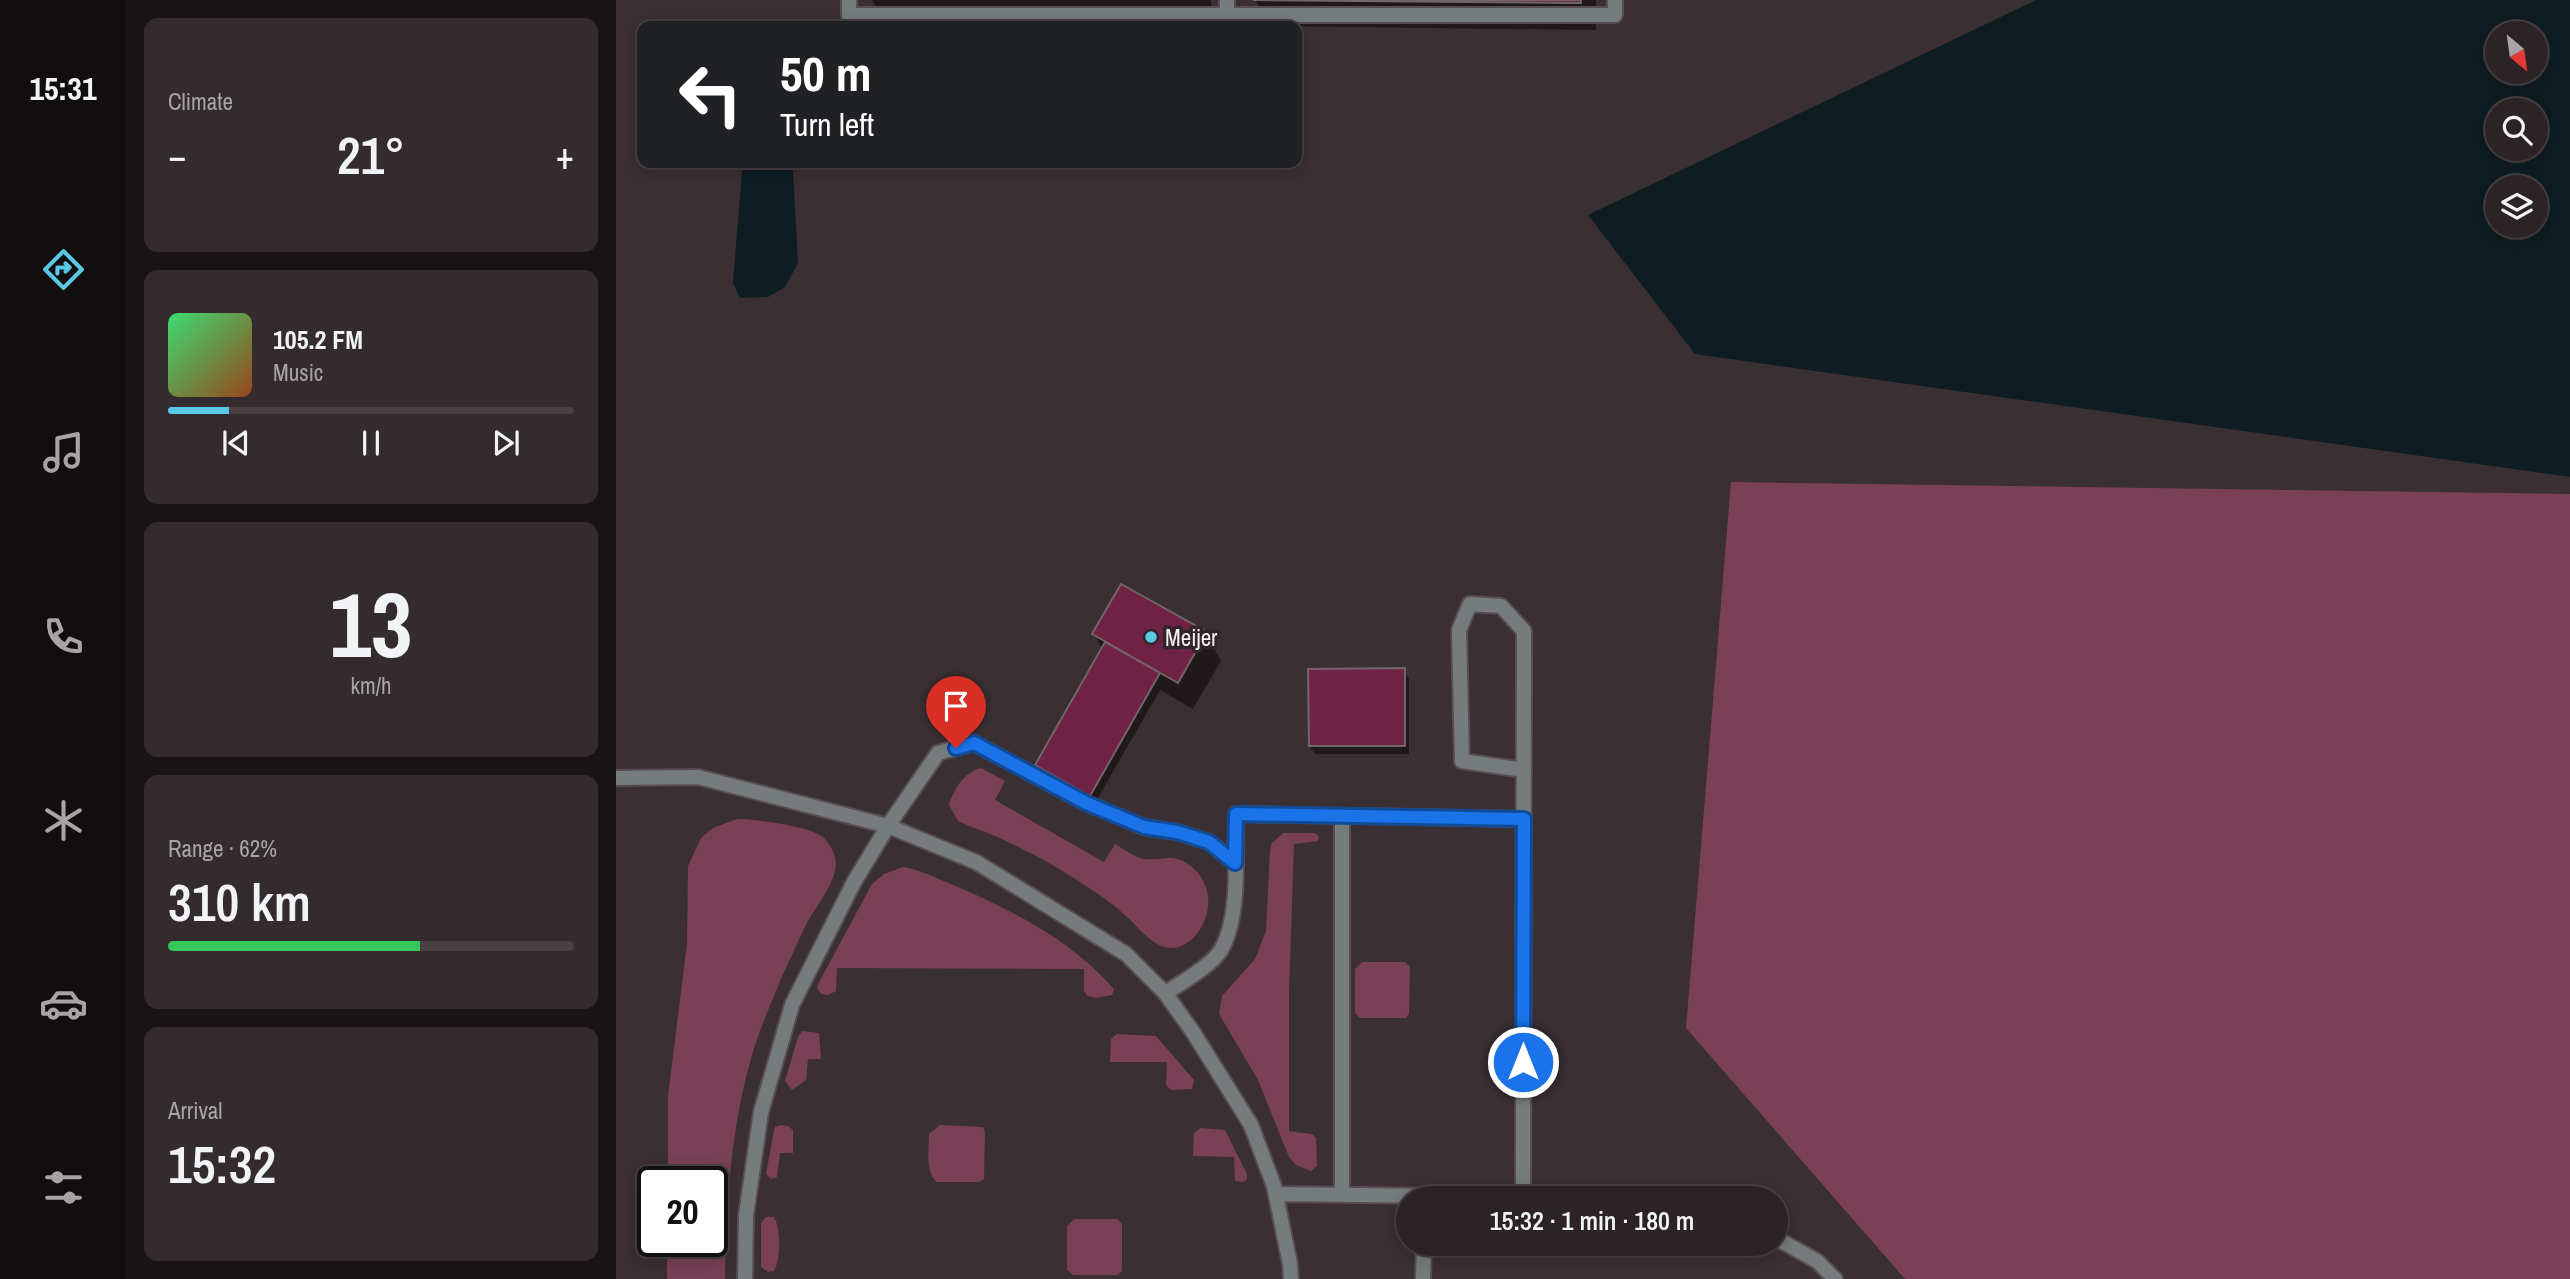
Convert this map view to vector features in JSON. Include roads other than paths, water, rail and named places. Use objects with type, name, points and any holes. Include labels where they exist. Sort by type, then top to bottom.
[{"type":"lane","points":[[849,0],[849,15],[1227,7],[1615,15],[1615,0]]},
{"type":"lane","points":[[1523,1186],[1524,819],[1524,769],[1524,631],[1501,606],[1470,604],[1459,630],[1462,761],[1524,769]]},
{"type":"lane","points":[[745,1279],[746,1215],[761,1112],[792,1005],[854,882],[938,753],[974,743],[1086,803],[1144,827],[1177,832],[1209,842],[1235,863]]},
{"type":"lane","points":[[616,778],[698,777],[888,826],[976,862],[1126,954],[1165,993],[1215,1063],[1251,1125],[1276,1195],[1291,1279]]},
{"type":"lane","points":[[1165,993],[1188,980],[1221,951],[1233,914],[1236,814],[1524,819]]},
{"type":"lane","points":[[1342,816],[1342,1195]]},
{"type":"lane","points":[[1276,1195],[1396,1196]]},
{"type":"lane","points":[[1788,1245],[1817,1261],[1835,1279]]},
{"type":"lane","points":[[1423,1279],[1424,1256]]},
{"type":"place","name":"Meijer","points":[[1151,637]]}]
